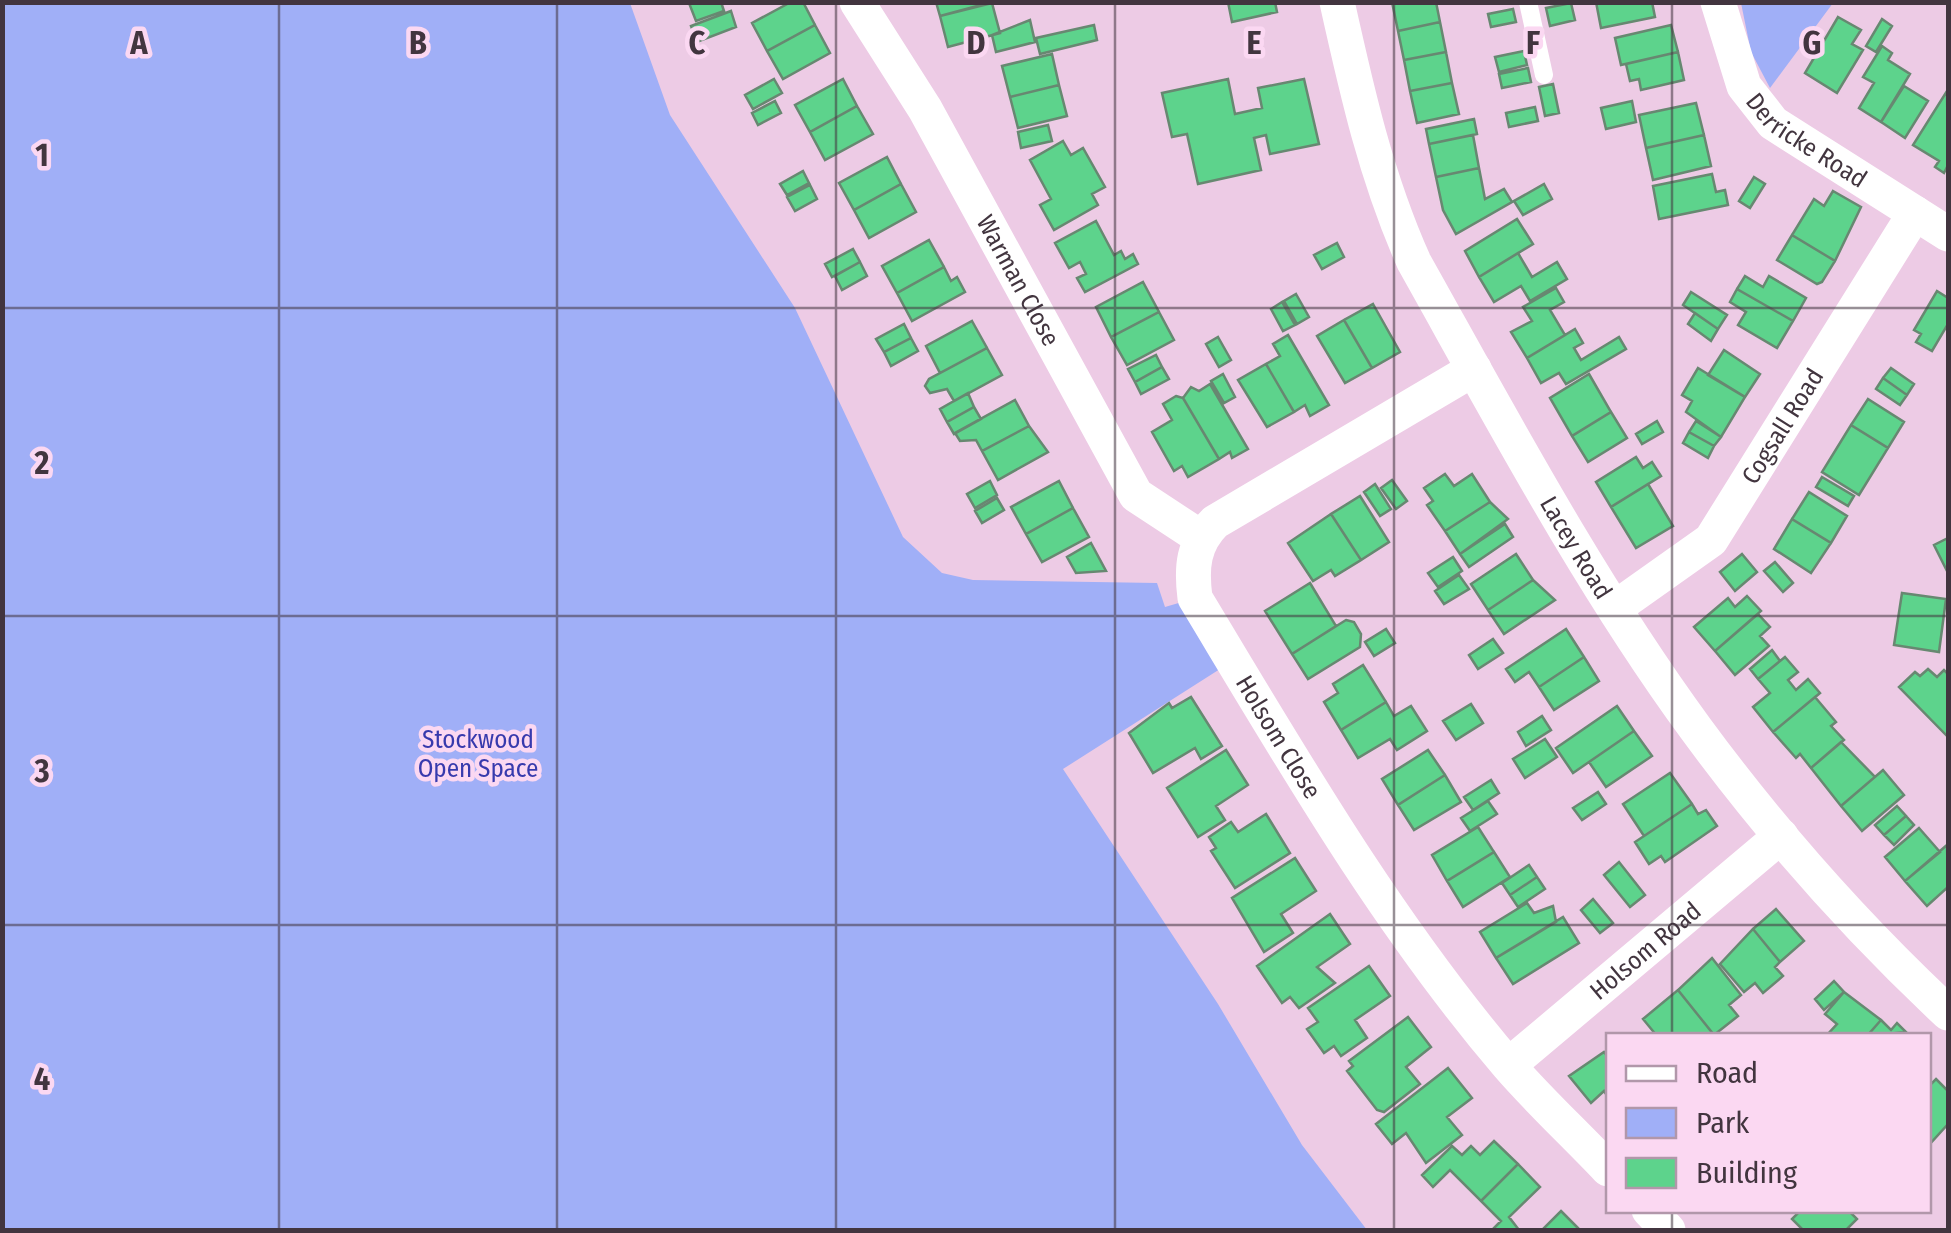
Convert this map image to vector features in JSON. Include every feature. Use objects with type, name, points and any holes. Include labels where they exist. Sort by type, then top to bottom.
[{"type":"street","name":"Warman Close","points":[[857,2],[934,125],[1136,495],[1200,537]]},
{"type":"street","name":"Lacey Road","points":[[1337,2],[1366,131],[1390,209],[1414,262],[1615,608],[1696,728],[1781,836],[1891,959],[1948,1012]]},
{"type":"street","name":"Derricke Road","points":[[1718,2],[1744,86],[1773,123],[1948,234]]},
{"type":"street","name":"Cogsall Road","points":[[1615,608],[1711,540],[1915,213]]},
{"type":"street","points":[[1200,537],[1215,522],[1474,369]]},
{"type":"street","name":"Holsom Close","points":[[1200,537],[1191,570],[1195,598],[1330,824],[1400,924],[1508,1065],[1606,1167]]},
{"type":"street","name":"Holsom Road","points":[[1508,1065],[1781,836]]},
{"type":"lane","points":[[1528,2],[1544,75]]},
{"type":"green space","name":"Stockwood Open Space","points":[[2,3],[630,3],[670,115],[795,308],[903,537],[942,573],[973,580],[1157,583],[1165,607],[1182,602],[1220,669],[1063,769],[1218,1004],[1302,1145],[1367,1230],[3,1230]]},
{"type":"green space","points":[[1741,3],[1833,3],[1770,88],[1751,52]]},
{"type":"building","points":[[721,2],[724,11],[696,21],[689,3]]},
{"type":"building","points":[[791,2],[803,2],[815,25],[767,51],[752,23]]},
{"type":"building","points":[[936,2],[992,2],[940,16]]},
{"type":"building","points":[[1228,2],[1275,2],[1277,12],[1232,22]]},
{"type":"building","points":[[1392,2],[1436,2],[1440,22],[1398,31]]},
{"type":"building","points":[[1596,2],[1652,2],[1655,17],[1601,28]]},
{"type":"building","points":[[992,3],[1000,33],[948,47],[940,16]]},
{"type":"building","points":[[1571,3],[1575,20],[1550,26],[1546,8]]},
{"type":"building","points":[[1513,9],[1516,22],[1491,27],[1488,14]]},
{"type":"building","points":[[731,11],[736,27],[697,42],[691,26]]},
{"type":"building","points":[[1838,17],[1861,30],[1852,44],[1863,50],[1837,93],[1805,73]]},
{"type":"building","points":[[1882,19],[1892,26],[1876,52],[1866,46]]},
{"type":"building","points":[[1030,20],[1035,42],[996,52],[992,35]]},
{"type":"building","points":[[1440,22],[1446,52],[1404,60],[1398,31]]},
{"type":"building","points":[[815,25],[830,53],[783,79],[767,51]]},
{"type":"building","points":[[1094,25],[1097,40],[1040,54],[1036,38]]},
{"type":"building","points":[[1671,25],[1678,52],[1621,65],[1615,38]]},
{"type":"building","points":[[1882,46],[1892,53],[1888,60],[1910,74],[1881,122],[1859,108],[1874,83],[1863,77]]},
{"type":"building","points":[[1524,51],[1527,65],[1499,72],[1495,57]]},
{"type":"building","points":[[1446,52],[1452,83],[1410,91],[1404,60]]},
{"type":"building","points":[[1678,52],[1684,80],[1641,90],[1639,79],[1630,81],[1626,64]]},
{"type":"building","points":[[1052,54],[1059,85],[1010,97],[1002,66]]},
{"type":"building","points":[[1528,68],[1531,82],[1502,88],[1499,74]]},
{"type":"building","points":[[774,79],[782,93],[753,109],[745,95]]},
{"type":"building","points":[[843,79],[857,106],[810,132],[795,105]]},
{"type":"building","points":[[1228,79],[1235,114],[1262,108],[1258,88],[1304,79],[1319,144],[1270,154],[1266,135],[1254,138],[1261,170],[1198,184],[1187,134],[1172,137],[1162,93]]},
{"type":"building","points":[[1452,83],[1459,114],[1417,123],[1410,91]]},
{"type":"building","points":[[1553,84],[1559,113],[1545,116],[1539,87]]},
{"type":"building","points":[[1059,85],[1067,116],[1018,128],[1010,97]]},
{"type":"building","points":[[1904,86],[1928,101],[1905,138],[1881,122]]},
{"type":"building","points":[[1947,91],[1948,165],[1944,173],[1935,167],[1939,161],[1913,145]]},
{"type":"building","points":[[775,101],[781,113],[758,125],[752,113]]},
{"type":"building","points":[[1632,101],[1636,122],[1606,129],[1601,108]]},
{"type":"building","points":[[1696,103],[1704,135],[1646,148],[1639,115]]},
{"type":"building","points":[[857,106],[873,134],[825,160],[810,132]]},
{"type":"building","points":[[1535,107],[1538,121],[1509,127],[1506,113]]},
{"type":"building","points":[[1474,119],[1477,134],[1429,144],[1426,129]]},
{"type":"building","points":[[1048,125],[1052,141],[1021,148],[1018,132]]},
{"type":"building","points":[[1473,135],[1479,168],[1436,177],[1429,144]]},
{"type":"building","points":[[1704,135],[1711,166],[1653,180],[1646,148]]},
{"type":"building","points":[[1063,141],[1071,155],[1083,148],[1105,187],[1092,194],[1098,205],[1054,230],[1040,205],[1051,199],[1030,160]]},
{"type":"building","points":[[887,157],[901,184],[854,210],[839,183]]},
{"type":"building","points":[[1479,168],[1485,199],[1504,189],[1512,202],[1456,234],[1443,210],[1436,177]]},
{"type":"building","points":[[803,171],[809,183],[787,195],[780,184]]},
{"type":"building","points":[[1712,174],[1716,192],[1725,190],[1728,205],[1659,219],[1653,186]]},
{"type":"building","points":[[1754,177],[1765,184],[1750,208],[1739,201]]},
{"type":"building","points":[[901,184],[916,212],[869,238],[854,210]]},
{"type":"building","points":[[1544,184],[1552,199],[1523,215],[1514,201]]},
{"type":"building","points":[[810,185],[817,199],[795,211],[787,197]]},
{"type":"building","points":[[1833,191],[1861,207],[1835,261],[1792,235],[1814,199],[1824,206]]},
{"type":"building","points":[[1517,219],[1533,244],[1479,277],[1465,251]]},
{"type":"building","points":[[1096,221],[1114,255],[1121,251],[1125,259],[1133,254],[1138,264],[1085,292],[1077,278],[1086,274],[1080,262],[1069,268],[1055,243]]},
{"type":"building","points":[[1792,235],[1835,261],[1822,282],[1817,284],[1777,260]]},
{"type":"building","points":[[929,240],[944,267],[897,293],[882,266]]},
{"type":"building","points":[[1337,243],[1344,257],[1322,269],[1314,255]]},
{"type":"building","points":[[853,249],[860,262],[832,277],[825,264]]},
{"type":"building","points":[[1518,253],[1532,277],[1557,262],[1567,279],[1530,301],[1521,286],[1494,302],[1479,277]]},
{"type":"building","points":[[860,262],[867,276],[842,290],[835,276]]},
{"type":"building","points":[[944,267],[951,281],[957,277],[965,292],[912,321],[897,293]]},
{"type":"building","points":[[1745,276],[1763,287],[1769,276],[1806,298],[1793,321],[1737,289]]},
{"type":"building","points":[[1143,282],[1159,312],[1111,337],[1096,307]]},
{"type":"building","points":[[1556,288],[1564,302],[1550,310],[1565,335],[1527,358],[1511,332],[1532,321],[1523,307]]},
{"type":"building","points":[[1737,289],[1793,321],[1777,348],[1738,325],[1746,312],[1730,302]]},
{"type":"building","points":[[1937,291],[1948,298],[1948,324],[1932,351],[1916,342],[1921,334],[1914,330]]},
{"type":"building","points":[[1691,292],[1727,315],[1718,329],[1683,305]]},
{"type":"building","points":[[1296,294],[1309,317],[1297,324],[1284,301]]},
{"type":"building","points":[[1282,302],[1295,325],[1283,331],[1271,309]]},
{"type":"building","points":[[1373,304],[1400,352],[1372,368],[1344,320]]},
{"type":"building","points":[[1159,312],[1174,340],[1127,365],[1111,337]]},
{"type":"building","points":[[1695,313],[1718,329],[1711,341],[1688,324]]},
{"type":"building","points":[[1344,320],[1372,368],[1345,383],[1317,336]]},
{"type":"building","points":[[972,321],[987,348],[940,373],[926,346]]},
{"type":"building","points":[[904,324],[911,338],[884,352],[876,339]]},
{"type":"building","points":[[1575,329],[1583,343],[1574,348],[1581,360],[1619,337],[1626,349],[1566,384],[1559,373],[1541,383],[1527,358]]},
{"type":"building","points":[[1288,335],[1329,405],[1310,416],[1305,405],[1294,412],[1266,364],[1280,356],[1273,344]]},
{"type":"building","points":[[1218,337],[1231,360],[1219,367],[1206,344]]},
{"type":"building","points":[[911,338],[918,351],[891,366],[884,352]]},
{"type":"building","points":[[987,348],[1002,375],[954,401],[947,389],[930,393],[925,386],[929,379]]},
{"type":"building","points":[[1724,350],[1760,374],[1745,397],[1708,375]]},
{"type":"building","points":[[1156,355],[1162,367],[1135,382],[1128,369]]},
{"type":"building","points":[[1266,364],[1294,412],[1267,427],[1238,380]]},
{"type":"building","points":[[1162,367],[1169,379],[1141,394],[1135,382]]},
{"type":"building","points":[[1698,368],[1745,397],[1721,437],[1686,412],[1692,401],[1682,395]]},
{"type":"building","points":[[1891,368],[1914,384],[1907,395],[1883,378]]},
{"type":"building","points":[[1223,374],[1235,397],[1224,403],[1211,381]]},
{"type":"building","points":[[1589,374],[1611,412],[1572,436],[1550,398]]},
{"type":"building","points":[[1883,378],[1907,395],[1900,405],[1876,389]]},
{"type":"building","points":[[1210,384],[1248,449],[1232,458],[1230,452],[1219,459],[1183,398],[1191,387],[1199,391]]},
{"type":"building","points":[[968,393],[974,407],[947,422],[940,409]]},
{"type":"building","points":[[1176,396],[1183,398],[1219,459],[1188,477],[1182,466],[1174,471],[1152,432],[1172,420],[1163,404]]},
{"type":"building","points":[[1868,399],[1904,422],[1888,448],[1851,425]]},
{"type":"building","points":[[1015,400],[1029,426],[982,451],[976,440],[960,441],[955,433]]},
{"type":"building","points":[[974,407],[981,419],[954,434],[947,422]]},
{"type":"building","points":[[1611,412],[1627,438],[1588,462],[1572,436]]},
{"type":"building","points":[[1657,421],[1663,432],[1642,444],[1636,434]]},
{"type":"building","points":[[1696,421],[1721,437],[1714,446],[1689,432]]},
{"type":"building","points":[[1851,425],[1888,448],[1859,495],[1822,472]]},
{"type":"building","points":[[1029,426],[1048,452],[998,480],[982,451]]},
{"type":"building","points":[[1689,432],[1714,446],[1708,458],[1683,443]]},
{"type":"building","points":[[1636,457],[1643,468],[1652,462],[1661,476],[1611,507],[1596,482]]},
{"type":"building","points":[[1445,474],[1454,486],[1472,474],[1490,502],[1445,531],[1427,505],[1433,501],[1424,488]]},
{"type":"building","points":[[1822,477],[1854,496],[1848,506],[1816,487]]},
{"type":"building","points":[[1392,480],[1407,501],[1396,509],[1381,488]]},
{"type":"building","points":[[990,481],[997,495],[975,508],[967,494]]},
{"type":"building","points":[[1059,481],[1073,508],[1026,534],[1011,507]]},
{"type":"building","points":[[1375,484],[1391,509],[1380,516],[1364,492]]},
{"type":"building","points":[[1648,484],[1673,526],[1636,548],[1611,507]]},
{"type":"building","points":[[1809,492],[1847,516],[1831,543],[1792,519]]},
{"type":"building","points":[[1360,496],[1389,542],[1361,560],[1331,514]]},
{"type":"building","points":[[997,498],[1004,510],[982,523],[975,511]]},
{"type":"building","points":[[1490,502],[1508,519],[1460,554],[1445,531]]},
{"type":"building","points":[[1073,508],[1089,537],[1042,562],[1026,534]]},
{"type":"building","points":[[1331,514],[1361,560],[1335,576],[1331,570],[1313,581],[1288,543]]},
{"type":"building","points":[[1792,519],[1831,543],[1811,573],[1774,549]]},
{"type":"building","points":[[1505,524],[1513,537],[1469,567],[1460,554]]},
{"type":"building","points":[[1948,538],[1948,573],[1934,545]]},
{"type":"building","points":[[1091,543],[1106,571],[1076,573],[1067,557]]},
{"type":"building","points":[[1516,554],[1533,580],[1488,610],[1471,584]]},
{"type":"building","points":[[1742,554],[1757,572],[1735,591],[1720,572]]},
{"type":"building","points":[[1453,557],[1462,571],[1438,587],[1428,573]]},
{"type":"building","points":[[1775,562],[1793,583],[1783,592],[1764,571]]},
{"type":"building","points":[[1459,575],[1469,589],[1444,604],[1435,591]]},
{"type":"building","points":[[1533,580],[1555,600],[1504,634],[1488,610]]},
{"type":"building","points":[[1310,583],[1336,626],[1292,654],[1265,611]]},
{"type":"building","points":[[1902,593],[1946,599],[1939,652],[1894,645]]},
{"type":"building","points":[[1747,596],[1761,611],[1715,651],[1694,627],[1728,598],[1735,607]]},
{"type":"building","points":[[1758,614],[1770,627],[1760,636],[1769,646],[1735,675],[1715,651]]},
{"type":"building","points":[[1346,620],[1354,622],[1361,634],[1360,647],[1308,679],[1292,654]]},
{"type":"building","points":[[1386,629],[1395,643],[1374,656],[1365,642]]},
{"type":"building","points":[[1566,629],[1584,657],[1539,687],[1529,672],[1515,682],[1506,669]]},
{"type":"building","points":[[1493,639],[1503,653],[1478,669],[1469,655]]},
{"type":"building","points":[[1772,650],[1780,661],[1758,679],[1750,669]]},
{"type":"building","points":[[1584,657],[1599,681],[1554,710],[1539,687]]},
{"type":"building","points":[[1785,657],[1798,672],[1788,680],[1796,690],[1808,679],[1820,693],[1773,732],[1753,707],[1770,693],[1758,679]]},
{"type":"building","points":[[1363,665],[1386,702],[1341,730],[1324,702],[1338,693],[1333,684]]},
{"type":"building","points":[[1928,669],[1937,677],[1944,670],[1948,674],[1948,737],[1899,687],[1915,672],[1920,676]]},
{"type":"building","points":[[1191,697],[1222,746],[1201,759],[1195,748],[1153,773],[1129,733],[1169,703],[1172,708]]},
{"type":"building","points":[[1815,697],[1836,722],[1831,726],[1844,740],[1811,768],[1800,754],[1796,758],[1773,732]]},
{"type":"building","points":[[1386,702],[1394,716],[1411,706],[1427,731],[1397,750],[1390,739],[1358,758],[1341,730]]},
{"type":"building","points":[[1471,704],[1483,723],[1456,740],[1443,721]]},
{"type":"building","points":[[1617,706],[1634,731],[1573,773],[1556,748]]},
{"type":"building","points":[[1542,716],[1551,730],[1526,746],[1518,732]]},
{"type":"building","points":[[1634,731],[1652,756],[1606,787],[1589,762]]},
{"type":"building","points":[[1545,739],[1557,757],[1525,778],[1513,759]]},
{"type":"building","points":[[1841,742],[1875,777],[1841,806],[1811,768]]},
{"type":"building","points":[[1226,750],[1248,785],[1216,806],[1225,820],[1198,837],[1167,788]]},
{"type":"building","points":[[1428,750],[1445,775],[1398,805],[1382,779]]},
{"type":"building","points":[[1883,770],[1904,795],[1862,831],[1841,806]]},
{"type":"building","points":[[1670,773],[1692,804],[1644,836],[1623,804]]},
{"type":"building","points":[[1445,775],[1461,802],[1414,830],[1398,805]]},
{"type":"building","points":[[1491,780],[1499,793],[1473,810],[1464,797]]},
{"type":"building","points":[[1598,792],[1606,804],[1582,820],[1573,808]]},
{"type":"building","points":[[1488,801],[1497,814],[1470,831],[1461,818]]},
{"type":"building","points":[[1692,804],[1698,814],[1706,810],[1717,826],[1665,862],[1661,856],[1649,864],[1635,842]]},
{"type":"building","points":[[1897,806],[1906,816],[1884,835],[1875,825]]},
{"type":"building","points":[[1266,814],[1290,853],[1235,888],[1211,851],[1216,848],[1209,837],[1231,822],[1238,832]]},
{"type":"building","points":[[1906,816],[1914,825],[1894,845],[1884,835]]},
{"type":"building","points":[[1478,827],[1494,852],[1447,881],[1432,855]]},
{"type":"building","points":[[1919,828],[1940,852],[1905,881],[1885,857]]},
{"type":"building","points":[[1947,845],[1948,887],[1927,906],[1905,881]]},
{"type":"building","points":[[1494,852],[1510,877],[1463,907],[1447,881]]},
{"type":"building","points":[[1295,858],[1316,891],[1281,914],[1293,933],[1264,952],[1232,898]]},
{"type":"building","points":[[1619,862],[1645,895],[1630,907],[1604,875]]},
{"type":"building","points":[[1529,865],[1537,877],[1510,895],[1502,883]]},
{"type":"building","points":[[1537,877],[1545,889],[1518,907],[1510,895]]},
{"type":"building","points":[[1593,899],[1613,923],[1600,933],[1581,910]]},
{"type":"building","points":[[1527,903],[1534,913],[1553,906],[1556,922],[1496,958],[1480,932]]},
{"type":"building","points":[[1776,909],[1804,941],[1780,962],[1753,929]]},
{"type":"building","points":[[1330,914],[1350,944],[1317,967],[1335,983],[1299,1008],[1290,997],[1282,1003],[1257,966]]},
{"type":"building","points":[[1563,917],[1579,943],[1513,984],[1496,958]]},
{"type":"building","points":[[1753,929],[1780,962],[1775,967],[1783,976],[1763,993],[1755,983],[1744,992],[1720,964]]},
{"type":"building","points":[[1712,958],[1741,995],[1729,1005],[1738,1016],[1712,1033],[1678,990]]},
{"type":"building","points":[[1369,966],[1390,996],[1355,1020],[1367,1038],[1341,1056],[1334,1046],[1324,1053],[1307,1029],[1318,1022],[1308,1008]]},
{"type":"building","points":[[1834,981],[1844,992],[1824,1010],[1815,999]]},
{"type":"building","points":[[1678,990],[1712,1033],[1655,1033],[1643,1019]]},
{"type":"building","points":[[1844,992],[1881,1020],[1870,1033],[1829,1033],[1837,1024],[1825,1014]]},
{"type":"building","points":[[1408,1017],[1431,1047],[1406,1067],[1420,1084],[1384,1112],[1377,1110],[1347,1071],[1353,1066],[1349,1061]]},
{"type":"building","points":[[1881,1020],[1891,1030],[1897,1023],[1906,1032],[1896,1033],[1870,1033]]},
{"type":"building","points":[[1604,1052],[1606,1054],[1606,1094],[1604,1091],[1591,1103],[1569,1076]]},
{"type":"building","points":[[1448,1068],[1472,1098],[1447,1117],[1462,1135],[1426,1163],[1406,1133],[1392,1144],[1376,1124]]},
{"type":"building","points":[[1936,1079],[1948,1091],[1948,1124],[1931,1143],[1931,1084]]},
{"type":"building","points":[[1494,1141],[1518,1164],[1481,1201],[1450,1170],[1433,1187],[1422,1175],[1452,1146],[1462,1155],[1471,1146],[1480,1155]]},
{"type":"building","points":[[1518,1164],[1540,1187],[1509,1217],[1519,1230],[1492,1230],[1501,1221],[1481,1201]]},
{"type":"building","points":[[1561,1211],[1580,1230],[1542,1230]]},
{"type":"building","points":[[1798,1213],[1851,1213],[1857,1219],[1846,1230],[1803,1230],[1792,1219]]}]
